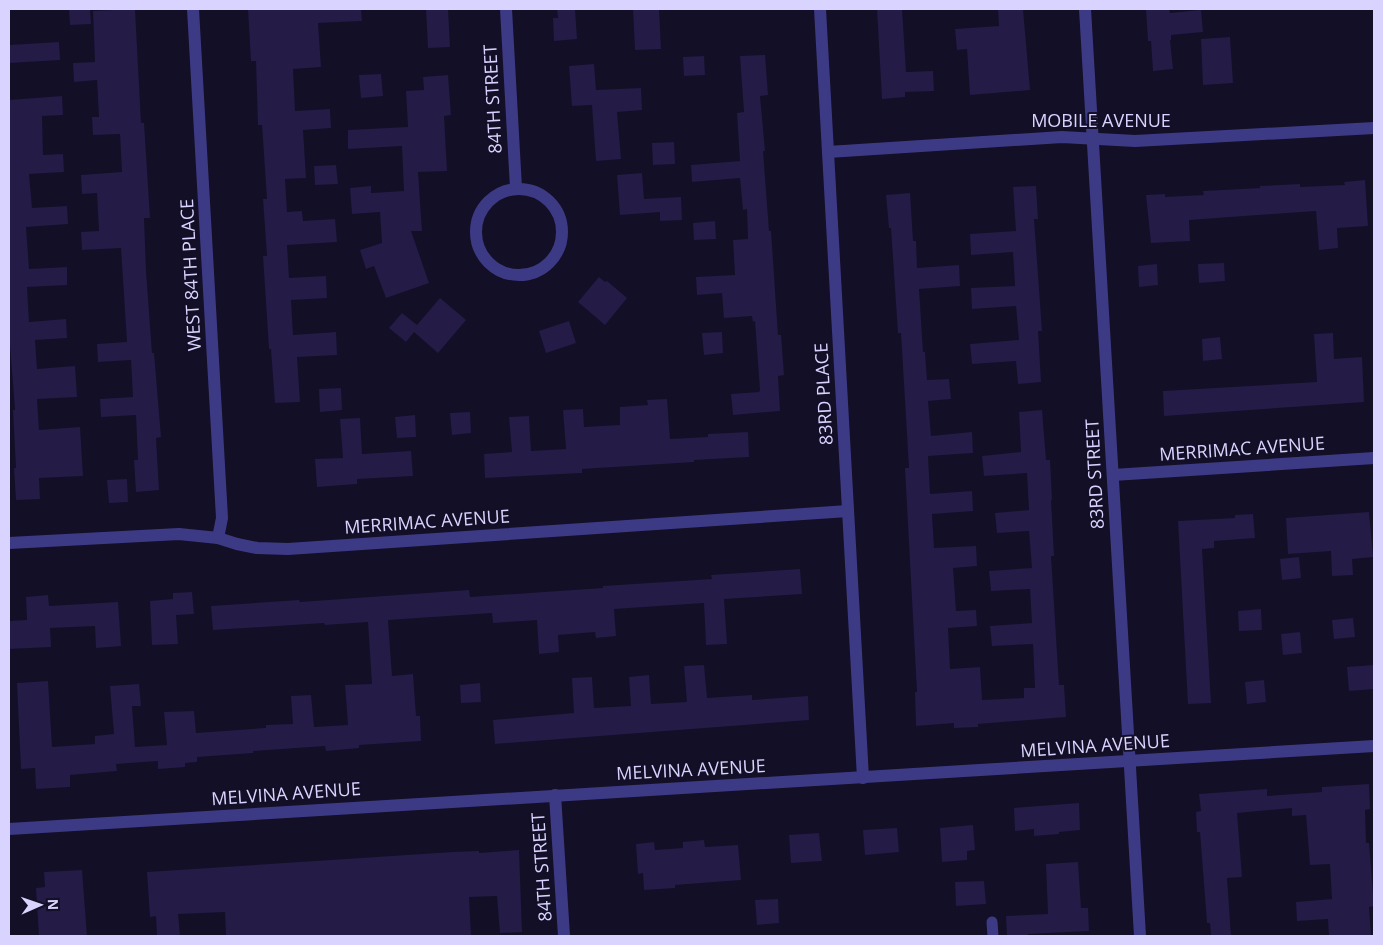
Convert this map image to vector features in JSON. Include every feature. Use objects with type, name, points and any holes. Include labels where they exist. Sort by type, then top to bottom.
[{"type":"street","name":"WEST 84TH PLACE","points":[[193,9],[222,518],[218,538]]},
{"type":"street","name":"84TH STREET","points":[[506,9],[516,188]]},
{"type":"street","name":"83RD PLACE","points":[[820,9],[863,778]]},
{"type":"street","name":"83RD STREET","points":[[1085,9],[1140,936]]},
{"type":"street","name":"MOBILE AVENUE","points":[[828,152],[1062,137],[1135,141],[1374,128]]},
{"type":"street","points":[[516,188],[529,189],[542,194],[552,202],[559,214],[563,227],[558,253],[550,264],[538,271],[525,275],[513,275],[501,271],[490,264],[482,254],[477,243],[476,230],[478,218],[484,206],[492,197],[503,191],[516,188]]},
{"type":"street","name":"MERRIMAC AVENUE","points":[[1112,475],[1374,458]]},
{"type":"street","name":"MERRIMAC AVENUE","points":[[9,543],[179,534],[218,538],[257,548],[288,549],[848,511]]},
{"type":"street","name":"MELVINA AVENUE","points":[[9,829],[1374,746]]},
{"type":"street","name":"84TH STREET","points":[[555,795],[564,936]]},
{"type":"lane","points":[[992,922],[993,936]]},
{"type":"building","points":[[69,9],[90,9],[91,24],[70,25]]},
{"type":"building","points":[[135,9],[141,123],[144,123],[150,218],[144,218],[146,271],[161,437],[156,438],[159,490],[136,492],[134,460],[138,460],[136,415],[101,417],[100,399],[133,397],[131,360],[98,362],[97,344],[127,342],[121,248],[82,250],[81,232],[99,231],[97,193],[82,194],[81,175],[122,172],[120,134],[93,135],[92,117],[99,117],[97,80],[74,82],[73,63],[95,62],[93,11]]},
{"type":"building","points":[[248,9],[361,9],[362,21],[318,23],[321,67],[293,69],[295,111],[330,109],[331,128],[303,130],[306,178],[285,179],[287,212],[302,211],[303,221],[335,219],[337,242],[287,245],[289,278],[326,276],[327,298],[291,300],[293,335],[336,332],[337,355],[297,357],[300,402],[275,403],[271,349],[269,349],[263,256],[267,256],[263,199],[267,199],[262,125],[258,125],[256,61],[251,61]]},
{"type":"building","points":[[426,9],[448,9],[450,47],[428,48]]},
{"type":"building","points":[[557,9],[575,9],[577,39],[554,41],[553,18],[558,18]]},
{"type":"building","points":[[633,9],[659,9],[661,49],[635,50]]},
{"type":"building","points":[[877,9],[902,9],[906,72],[933,71],[934,91],[905,92],[905,97],[882,99]]},
{"type":"building","points":[[998,9],[1023,9],[1030,90],[970,95],[967,49],[957,50],[955,29],[999,26]]},
{"type":"building","points":[[1146,9],[1169,9],[1170,13],[1201,10],[1203,32],[1171,35],[1173,69],[1153,71],[1151,41],[1148,41]]},
{"type":"building","points":[[1230,37],[1233,83],[1203,85],[1201,39]]},
{"type":"building","points":[[59,42],[60,60],[9,63],[9,45]]},
{"type":"building","points":[[765,55],[768,95],[760,96],[765,151],[763,151],[778,335],[781,335],[784,375],[778,376],[780,411],[733,415],[731,394],[759,392],[760,390],[755,321],[753,322],[752,316],[724,318],[722,293],[697,295],[696,277],[735,275],[733,240],[748,239],[747,209],[743,210],[740,178],[692,182],[691,165],[740,161],[737,113],[744,112],[740,56]]},
{"type":"building","points":[[704,56],[705,75],[684,76],[683,57]]},
{"type":"building","points":[[594,64],[596,90],[641,88],[642,110],[617,112],[621,159],[596,161],[592,105],[572,106],[569,66]]},
{"type":"building","points":[[381,74],[383,96],[361,98],[359,75]]},
{"type":"building","points":[[448,75],[451,115],[444,116],[447,171],[418,172],[422,231],[411,231],[429,283],[386,298],[374,266],[366,269],[360,250],[382,243],[380,212],[352,214],[350,188],[371,186],[371,193],[404,191],[402,146],[348,149],[348,130],[408,127],[406,91],[424,90],[423,77]]},
{"type":"building","points":[[62,96],[63,115],[42,116],[43,155],[63,154],[64,172],[29,174],[32,208],[67,206],[68,224],[26,227],[29,269],[67,267],[67,285],[27,287],[29,322],[66,319],[67,338],[35,340],[37,369],[75,366],[77,397],[37,399],[39,430],[80,427],[83,476],[39,478],[40,499],[16,500],[13,410],[15,410],[9,332],[9,100]]},
{"type":"building","points":[[674,142],[675,164],[653,165],[652,143]]},
{"type":"building","points":[[336,165],[338,184],[315,185],[314,166]]},
{"type":"building","points":[[642,173],[644,199],[681,197],[682,220],[660,221],[660,212],[620,215],[617,175]]},
{"type":"building","points":[[1365,180],[1368,226],[1337,228],[1338,248],[1319,250],[1316,211],[1189,220],[1190,241],[1151,243],[1146,195],[1165,194],[1165,197],[1204,195],[1203,191],[1300,184],[1300,187],[1345,185],[1344,182]]},
{"type":"building","points":[[1036,186],[1038,219],[1034,219],[1042,331],[1038,331],[1041,382],[1018,384],[1016,361],[972,364],[970,344],[1019,340],[1016,306],[972,309],[971,288],[1015,286],[1013,252],[971,255],[970,234],[1016,231],[1013,187]]},
{"type":"building","points":[[910,193],[913,241],[916,241],[917,268],[959,265],[960,286],[919,289],[923,352],[925,352],[927,380],[949,379],[951,399],[928,401],[931,436],[972,432],[973,453],[928,456],[930,494],[972,491],[973,511],[932,514],[934,548],[976,546],[977,566],[953,568],[956,611],[976,610],[977,626],[948,628],[950,669],[980,667],[982,700],[1024,698],[1024,688],[1035,688],[1033,644],[992,646],[990,626],[1032,623],[1030,589],[991,591],[989,571],[1032,568],[1029,531],[997,533],[995,513],[1029,510],[1027,473],[984,476],[982,456],[1021,452],[1019,412],[1042,410],[1046,460],[1050,460],[1054,556],[1051,556],[1059,685],[1064,685],[1066,717],[978,724],[978,727],[954,728],[954,723],[916,726],[915,692],[917,692],[905,468],[909,468],[901,333],[898,333],[891,228],[889,228],[886,195]]},
{"type":"building","points":[[715,221],[716,239],[694,240],[693,223]]},
{"type":"building","points":[[1224,263],[1225,281],[1199,283],[1198,264]]},
{"type":"building","points":[[1157,264],[1158,285],[1139,287],[1138,266]]},
{"type":"building","points":[[599,277],[605,282],[607,281],[627,298],[605,325],[578,302]]},
{"type":"building","points":[[440,298],[466,320],[438,353],[414,332],[406,342],[389,328],[402,313],[417,325]]},
{"type":"building","points":[[569,321],[576,343],[546,353],[539,331]]},
{"type":"building","points":[[722,332],[723,353],[704,355],[702,333]]},
{"type":"building","points":[[1333,333],[1334,359],[1362,357],[1364,402],[1164,416],[1163,391],[1317,382],[1314,334]]},
{"type":"building","points":[[1220,337],[1222,359],[1203,361],[1202,339]]},
{"type":"building","points":[[341,388],[342,410],[320,412],[319,389]]},
{"type":"building","points":[[667,399],[670,439],[708,437],[708,434],[748,432],[749,457],[582,469],[582,473],[485,478],[484,454],[512,452],[509,417],[529,416],[531,451],[566,449],[563,410],[583,409],[584,427],[620,425],[620,407],[648,405],[647,400]]},
{"type":"building","points":[[470,412],[471,433],[452,435],[450,413]]},
{"type":"building","points":[[415,415],[416,437],[397,438],[395,417]]},
{"type":"building","points":[[360,418],[362,454],[411,451],[413,476],[357,479],[357,484],[317,487],[315,459],[343,458],[340,419]]},
{"type":"building","points":[[127,479],[128,502],[109,503],[107,480]]},
{"type":"building","points":[[1369,512],[1373,557],[1352,559],[1353,575],[1332,576],[1331,551],[1288,554],[1286,518]]},
{"type":"building","points":[[1253,514],[1255,538],[1214,541],[1214,548],[1202,549],[1211,703],[1188,704],[1178,521],[1235,518],[1235,515]]},
{"type":"building","points":[[1299,557],[1301,578],[1282,580],[1280,559]]},
{"type":"building","points":[[800,569],[802,594],[724,599],[727,644],[706,645],[704,603],[614,609],[616,636],[596,638],[595,632],[558,635],[559,652],[539,654],[537,620],[493,623],[492,613],[388,620],[392,676],[413,674],[416,716],[420,716],[421,741],[359,745],[359,748],[326,751],[325,746],[197,757],[197,762],[185,763],[185,767],[158,769],[158,761],[116,764],[117,771],[70,775],[70,787],[36,789],[35,768],[21,769],[17,683],[48,681],[52,747],[95,744],[95,736],[114,734],[110,686],[139,684],[141,706],[132,706],[135,747],[167,745],[164,712],[194,711],[196,733],[293,724],[291,696],[311,695],[314,727],[348,725],[345,685],[372,684],[368,622],[213,630],[211,606],[299,600],[300,602],[469,590],[470,597],[712,579],[711,575]]},
{"type":"building","points":[[192,592],[194,614],[176,615],[178,644],[152,645],[150,601],[173,599],[173,593]]},
{"type":"building","points":[[48,595],[49,606],[118,602],[121,646],[96,648],[95,626],[50,628],[51,647],[9,649],[9,621],[27,620],[26,597]]},
{"type":"building","points":[[1261,609],[1262,630],[1239,631],[1238,611]]},
{"type":"building","points":[[1353,618],[1355,637],[1334,639],[1332,620]]},
{"type":"building","points":[[1300,632],[1302,653],[1283,655],[1281,634]]},
{"type":"building","points":[[704,665],[707,698],[752,695],[752,700],[808,696],[809,720],[495,744],[493,720],[574,713],[572,678],[592,677],[594,708],[631,706],[629,677],[649,675],[651,704],[687,702],[684,666]]},
{"type":"building","points":[[1374,665],[1374,689],[1349,691],[1347,667]]},
{"type":"building","points":[[1264,680],[1266,702],[1247,704],[1245,682]]},
{"type":"building","points":[[480,683],[481,702],[461,703],[460,685]]},
{"type":"building","points":[[1369,784],[1370,809],[1365,810],[1366,843],[1369,843],[1374,906],[1369,907],[1371,936],[1329,936],[1328,919],[1297,921],[1296,902],[1332,899],[1330,864],[1310,865],[1306,815],[1292,816],[1292,808],[1237,813],[1242,877],[1227,878],[1231,936],[1211,936],[1210,923],[1207,923],[1200,832],[1197,832],[1196,812],[1201,811],[1199,794],[1267,789],[1267,796],[1322,792],[1322,787]]},
{"type":"building","points":[[1079,803],[1080,830],[1034,836],[1034,829],[1015,831],[1014,808]]},
{"type":"building","points":[[973,825],[975,850],[967,851],[967,860],[942,862],[940,828]]},
{"type":"building","points":[[897,828],[899,852],[865,855],[863,830]]},
{"type":"building","points":[[819,833],[822,861],[791,863],[789,835]]},
{"type":"building","points":[[704,840],[705,847],[738,845],[741,880],[675,885],[675,888],[644,890],[643,873],[638,874],[636,844],[654,842],[655,850],[683,848],[683,842]]},
{"type":"building","points":[[519,850],[522,932],[500,933],[497,896],[469,897],[471,936],[226,936],[225,912],[178,914],[180,936],[157,936],[156,916],[150,917],[147,872],[453,852],[479,851],[479,853]]},
{"type":"building","points":[[1078,862],[1081,908],[1088,908],[1089,931],[1007,936],[1006,916],[1048,914],[1046,864]]},
{"type":"building","points":[[82,870],[87,936],[39,936],[36,888],[45,887],[44,872]]},
{"type":"building","points":[[984,881],[986,904],[956,906],[955,882]]},
{"type":"building","points":[[778,899],[779,923],[757,925],[755,900]]}]
